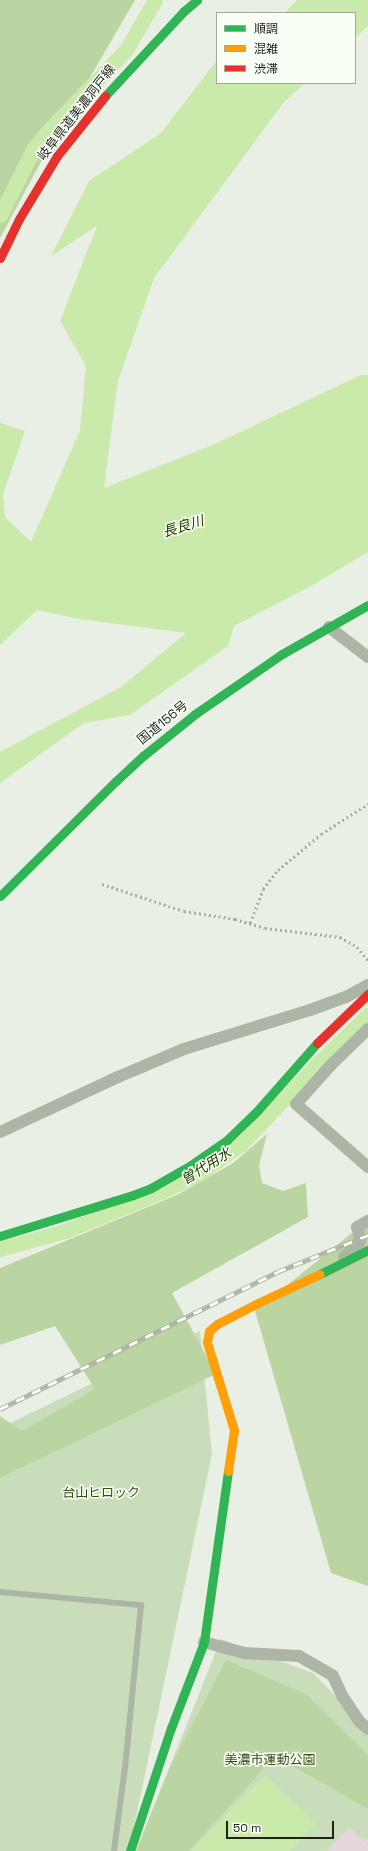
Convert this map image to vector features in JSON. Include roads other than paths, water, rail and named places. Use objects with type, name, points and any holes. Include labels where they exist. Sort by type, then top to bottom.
[{"type":"main road","name":"岐阜県道美濃洞戸線","points":[[0,258],[19,219],[57,156],[116,84],[184,11],[197,0]]},
{"type":"main road","name":"国道156号","points":[[0,896],[66,829],[143,756],[195,714],[239,682],[368,605]]},
{"type":"main road","points":[[0,1236],[134,1195],[151,1188],[191,1166],[227,1140],[257,1112],[307,1053],[368,994]]},
{"type":"main road","points":[[130,1851],[171,1728],[204,1642],[234,1430],[221,1383],[207,1342],[209,1331],[217,1324],[258,1302],[289,1290],[368,1250]]},
{"type":"street","points":[[329,627],[368,657]]},
{"type":"street","points":[[0,1132],[118,1077],[184,1050],[310,1010],[346,997],[368,985]]},
{"type":"street","points":[[368,1029],[331,1065],[296,1104],[368,1167]]},
{"type":"street","points":[[336,1266],[359,1244],[360,1238],[356,1227],[368,1220]]},
{"type":"street","points":[[204,1642],[244,1653],[299,1656],[333,1676],[343,1697],[359,1721],[368,1729]]},
{"type":"lane","points":[[0,1592],[141,1605],[114,1851]]},
{"type":"water","points":[[297,0],[368,0],[368,26],[356,37],[356,12],[285,12]]},
{"type":"water","name":"長良川","points":[[216,61],[216,84],[304,84],[284,102],[154,278],[118,381],[104,488],[213,445],[361,375],[368,375],[368,552],[311,586],[234,626],[228,646],[130,715],[84,723],[0,783],[0,752],[121,687],[186,633],[79,619],[37,610],[0,645],[0,423],[25,431],[3,494],[5,517],[31,542],[80,431],[86,366],[60,321],[97,226],[51,256],[89,181],[161,133]]},
{"type":"water","points":[[265,1775],[316,1824],[290,1851],[191,1851]]},
{"type":"waterway","points":[[0,215],[34,148],[46,133],[126,50],[155,0]]},
{"type":"waterway","name":"曽代用水","points":[[0,1249],[65,1231],[165,1190],[200,1173],[241,1144],[314,1067],[368,1015]]},
{"type":"railway","points":[[0,1409],[277,1272],[368,1235]]},
{"type":"park label","name":"台山ヒロック","points":[[101,1493]]},
{"type":"park label","name":"美濃市運動公園","points":[[270,1760]]}]
